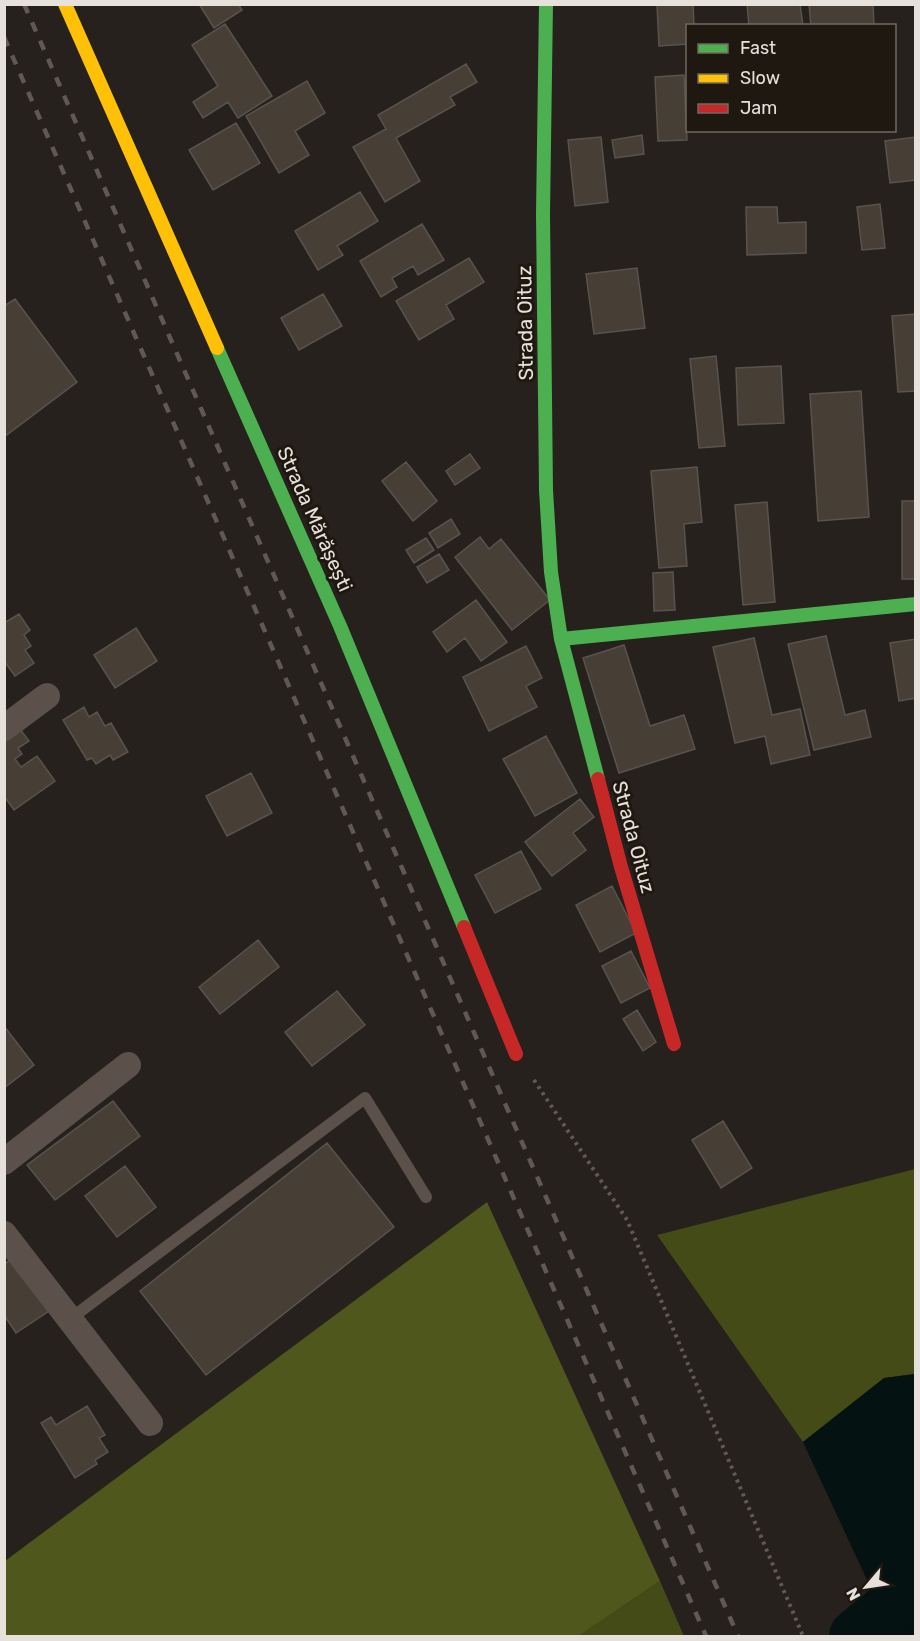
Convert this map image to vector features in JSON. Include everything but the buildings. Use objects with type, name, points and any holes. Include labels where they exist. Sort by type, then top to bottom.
[{"type":"street","name":"Strada Mărășești","points":[[65,4],[340,626],[516,1054]]},
{"type":"street","name":"Strada Oituz","points":[[546,4],[543,226],[546,490],[551,572],[561,639],[621,867],[674,1044]]},
{"type":"street","points":[[561,639],[915,604]]},
{"type":"street","points":[[4,728],[47,696]]},
{"type":"street","points":[[4,1162],[128,1065]]},
{"type":"street","points":[[4,1234],[150,1423]]},
{"type":"lane","points":[[70,1318],[365,1098],[426,1197]]},
{"type":"path","points":[[516,1054],[627,1220],[803,1636]]},
{"type":"green space","points":[[915,1169],[915,1374],[884,1378],[803,1442],[657,1235]]},
{"type":"green space","points":[[487,1202],[660,1581],[579,1636],[5,1636],[5,1561]]},
{"type":"green space","points":[[660,1581],[684,1636],[579,1636]]},
{"type":"shaded area","points":[[915,1374],[915,1636],[893,1636],[803,1442],[884,1378]]},
{"type":"waterway","points":[[856,1636],[916,1587]]},
{"type":"railway","points":[[24,4],[738,1636]]},
{"type":"railway","points":[[4,37],[706,1636]]},
{"type":"traffic: fast","points":[[546,4],[543,214],[546,490],[551,572],[561,639],[598,779]]},
{"type":"traffic: fast","points":[[217,348],[340,626],[464,927]]},
{"type":"traffic: fast","points":[[561,639],[916,604]]},
{"type":"traffic: slow","points":[[65,4],[217,348]]},
{"type":"traffic: jam","points":[[598,779],[621,867],[674,1044]]},
{"type":"traffic: jam","points":[[464,927],[516,1054]]}]
